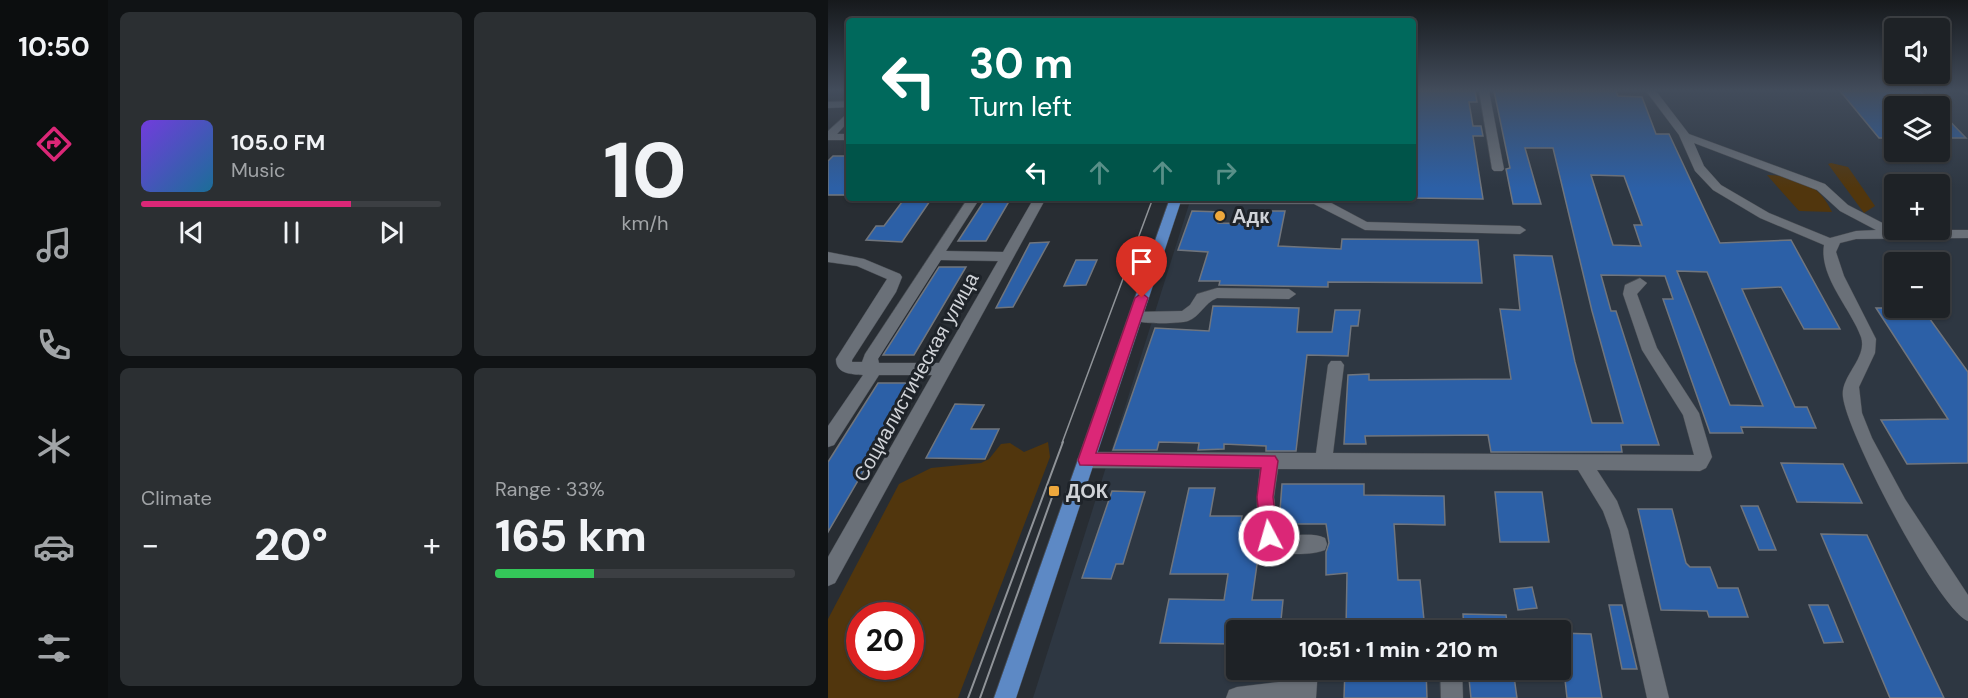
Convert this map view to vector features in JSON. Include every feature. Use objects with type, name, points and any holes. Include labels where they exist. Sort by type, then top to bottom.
[{"type":"main road","points":[[1005,698],[1174,201]]},
{"type":"street","points":[[828,137],[841,124]]},
{"type":"street","points":[[1490,124],[1498,169]]},
{"type":"street","points":[[1673,124],[1684,136],[1694,162],[1706,177],[1740,203],[1832,243],[1856,235],[1884,235]]},
{"type":"street","points":[[1684,136],[1821,187],[1844,208],[1884,230]]},
{"type":"street","points":[[828,137],[846,137]]},
{"type":"street","points":[[875,369],[870,363],[870,358],[972,201]]},
{"type":"street","name":"Социалистическая улица","points":[[828,576],[1038,201]]},
{"type":"street","points":[[1318,201],[1330,204],[1355,223],[1365,226],[1520,230]]},
{"type":"street","points":[[1950,234],[1968,234]]},
{"type":"street","points":[[1832,243],[1829,257],[1870,346],[1856,372],[1850,393],[1857,425],[1930,557],[1952,592],[1968,610]]},
{"type":"street","points":[[937,255],[1007,257]]},
{"type":"street","points":[[828,257],[860,262],[895,277],[891,288],[844,359],[844,364],[849,369],[944,369]]},
{"type":"street","points":[[1086,460],[1694,464],[1702,460],[1696,428],[1690,413],[1650,350],[1630,294],[1630,288],[1640,283]]},
{"type":"street","points":[[1135,317],[1185,316],[1191,313],[1206,295],[1217,293],[1289,294]]},
{"type":"street","points":[[1323,461],[1336,365]]},
{"type":"street","points":[[828,440],[875,369]]},
{"type":"street","points":[[1270,461],[1265,497],[1269,536],[1274,541],[1288,544],[1318,544]]},
{"type":"street","points":[[1583,463],[1611,507],[1619,530],[1658,698]]},
{"type":"street","points":[[1451,680],[1452,698]]},
{"type":"street","points":[[1237,698],[1306,686]]},
{"type":"shaded area","points":[[1416,124],[1884,124],[1884,162],[1950,162],[1950,124],[1968,124],[1968,698],[1033,698],[1190,201],[1416,201]]},
{"type":"shaded area","points":[[1828,164],[1848,167],[1875,206],[1864,213]]},
{"type":"shaded area","points":[[1767,175],[1788,177],[1806,183],[1821,194],[1832,212],[1799,211]]},
{"type":"shaded area","points":[[1048,442],[1050,457],[958,698],[828,698],[828,619],[899,484],[931,468],[981,463],[989,459],[1001,444],[1010,443],[1024,452]]},
{"type":"building","points":[[1416,124],[1473,124],[1473,126],[1481,126],[1483,136],[1473,136],[1483,199],[1416,198]]},
{"type":"building","points":[[1501,124],[1652,124],[1656,134],[1669,134],[1720,243],[1791,240],[1840,329],[1804,329],[1781,287],[1742,289],[1795,407],[1807,407],[1816,428],[1741,427],[1743,433],[1710,433],[1663,299],[1673,299],[1665,276],[1601,275],[1611,311],[1616,311],[1659,445],[1621,445],[1622,452],[1491,452],[1488,435],[1365,436],[1366,444],[1344,444],[1348,375],[1369,374],[1369,380],[1511,379],[1500,309],[1520,310],[1514,255],[1552,256],[1575,362],[1592,423],[1623,423],[1592,311],[1553,148],[1525,148],[1541,204],[1513,204],[1506,169],[1510,168]],"holes":[[[1591,175],[1624,176],[1642,225],[1634,225],[1641,246],[1613,245]],[[1677,271],[1707,272],[1763,406],[1730,405]]]},
{"type":"building","points":[[1867,124],[1884,124],[1884,138],[1879,138]]},
{"type":"building","points":[[1950,124],[1952,124],[1966,138],[1950,138]]},
{"type":"building","points":[[833,156],[846,156],[846,195],[828,195],[828,161]]},
{"type":"building","points":[[903,201],[930,201],[902,242],[866,240],[876,226],[884,226]]},
{"type":"building","points":[[984,201],[1009,201],[986,241],[958,241]]},
{"type":"building","points":[[1192,211],[1222,212],[1218,223],[1258,224],[1261,211],[1285,211],[1278,246],[1341,249],[1342,239],[1478,240],[1482,283],[1328,282],[1328,287],[1219,285],[1220,281],[1199,281],[1208,252],[1178,250]]},
{"type":"building","points":[[1049,242],[1013,307],[996,308],[1030,243]]},
{"type":"building","points":[[1076,260],[1097,260],[1086,285],[1064,286]]},
{"type":"building","points":[[939,267],[966,267],[914,355],[883,355]]},
{"type":"building","points":[[1213,306],[1299,308],[1297,332],[1332,332],[1335,310],[1360,310],[1358,326],[1351,326],[1348,356],[1307,355],[1296,451],[1266,451],[1266,446],[1224,444],[1224,449],[1198,450],[1199,443],[1159,442],[1157,450],[1113,450],[1155,328],[1209,331]]},
{"type":"building","points":[[1876,308],[1884,308],[1884,318],[1929,318],[1968,372],[1968,463],[1907,464],[1881,420],[1948,419]]},
{"type":"building","points":[[878,383],[915,383],[828,532],[828,462]]},
{"type":"building","points":[[955,404],[984,405],[971,429],[999,429],[985,459],[926,458]]},
{"type":"building","points":[[1781,463],[1843,464],[1862,503],[1797,502]]},
{"type":"building","points":[[1282,484],[1364,484],[1364,495],[1444,496],[1445,525],[1394,524],[1398,580],[1420,580],[1424,620],[1346,620],[1347,573],[1326,575],[1326,552],[1329,543],[1326,524],[1279,524]]},
{"type":"building","points":[[1189,488],[1215,488],[1210,516],[1242,516],[1241,522],[1255,522],[1260,543],[1252,600],[1283,600],[1281,620],[1226,620],[1226,644],[1160,643],[1169,599],[1224,600],[1228,574],[1170,574]]},
{"type":"building","points":[[1112,491],[1145,492],[1123,564],[1116,564],[1111,579],[1082,578]]},
{"type":"building","points":[[1495,492],[1542,492],[1549,542],[1500,542]]},
{"type":"building","points":[[1741,506],[1758,506],[1776,550],[1759,550]]},
{"type":"building","points":[[1638,509],[1672,509],[1686,563],[1690,567],[1710,567],[1718,588],[1738,588],[1748,617],[1709,617],[1707,611],[1661,610]]},
{"type":"building","points":[[1821,534],[1867,535],[1944,698],[1890,698]]},
{"type":"building","points":[[1532,587],[1537,608],[1518,610],[1514,589]]},
{"type":"building","points":[[1609,605],[1622,605],[1637,669],[1622,669]]},
{"type":"building","points":[[1809,605],[1828,605],[1843,642],[1824,643]]},
{"type":"building","points":[[1463,614],[1506,615],[1507,620],[1463,620]]},
{"type":"building","points":[[1571,633],[1591,634],[1602,698],[1567,698],[1565,680],[1571,680]]},
{"type":"building","points":[[1345,680],[1426,680],[1427,698],[1344,698]]},
{"type":"building","points":[[1469,680],[1515,680],[1517,698],[1471,698]]},
{"type":"tram line","points":[[1062,443],[1152,201]]},
{"type":"tram line","points":[[968,698],[1063,442]]},
{"type":"tram line","points":[[980,698],[1055,489]]},
{"type":"place","name":"Адк","points":[[1220,216]]},
{"type":"place","name":"ДОК","points":[[1054,491]]},
{"type":"route","points":[[1142,298],[1086,460],[1270,461],[1265,490],[1269,536]]}]
